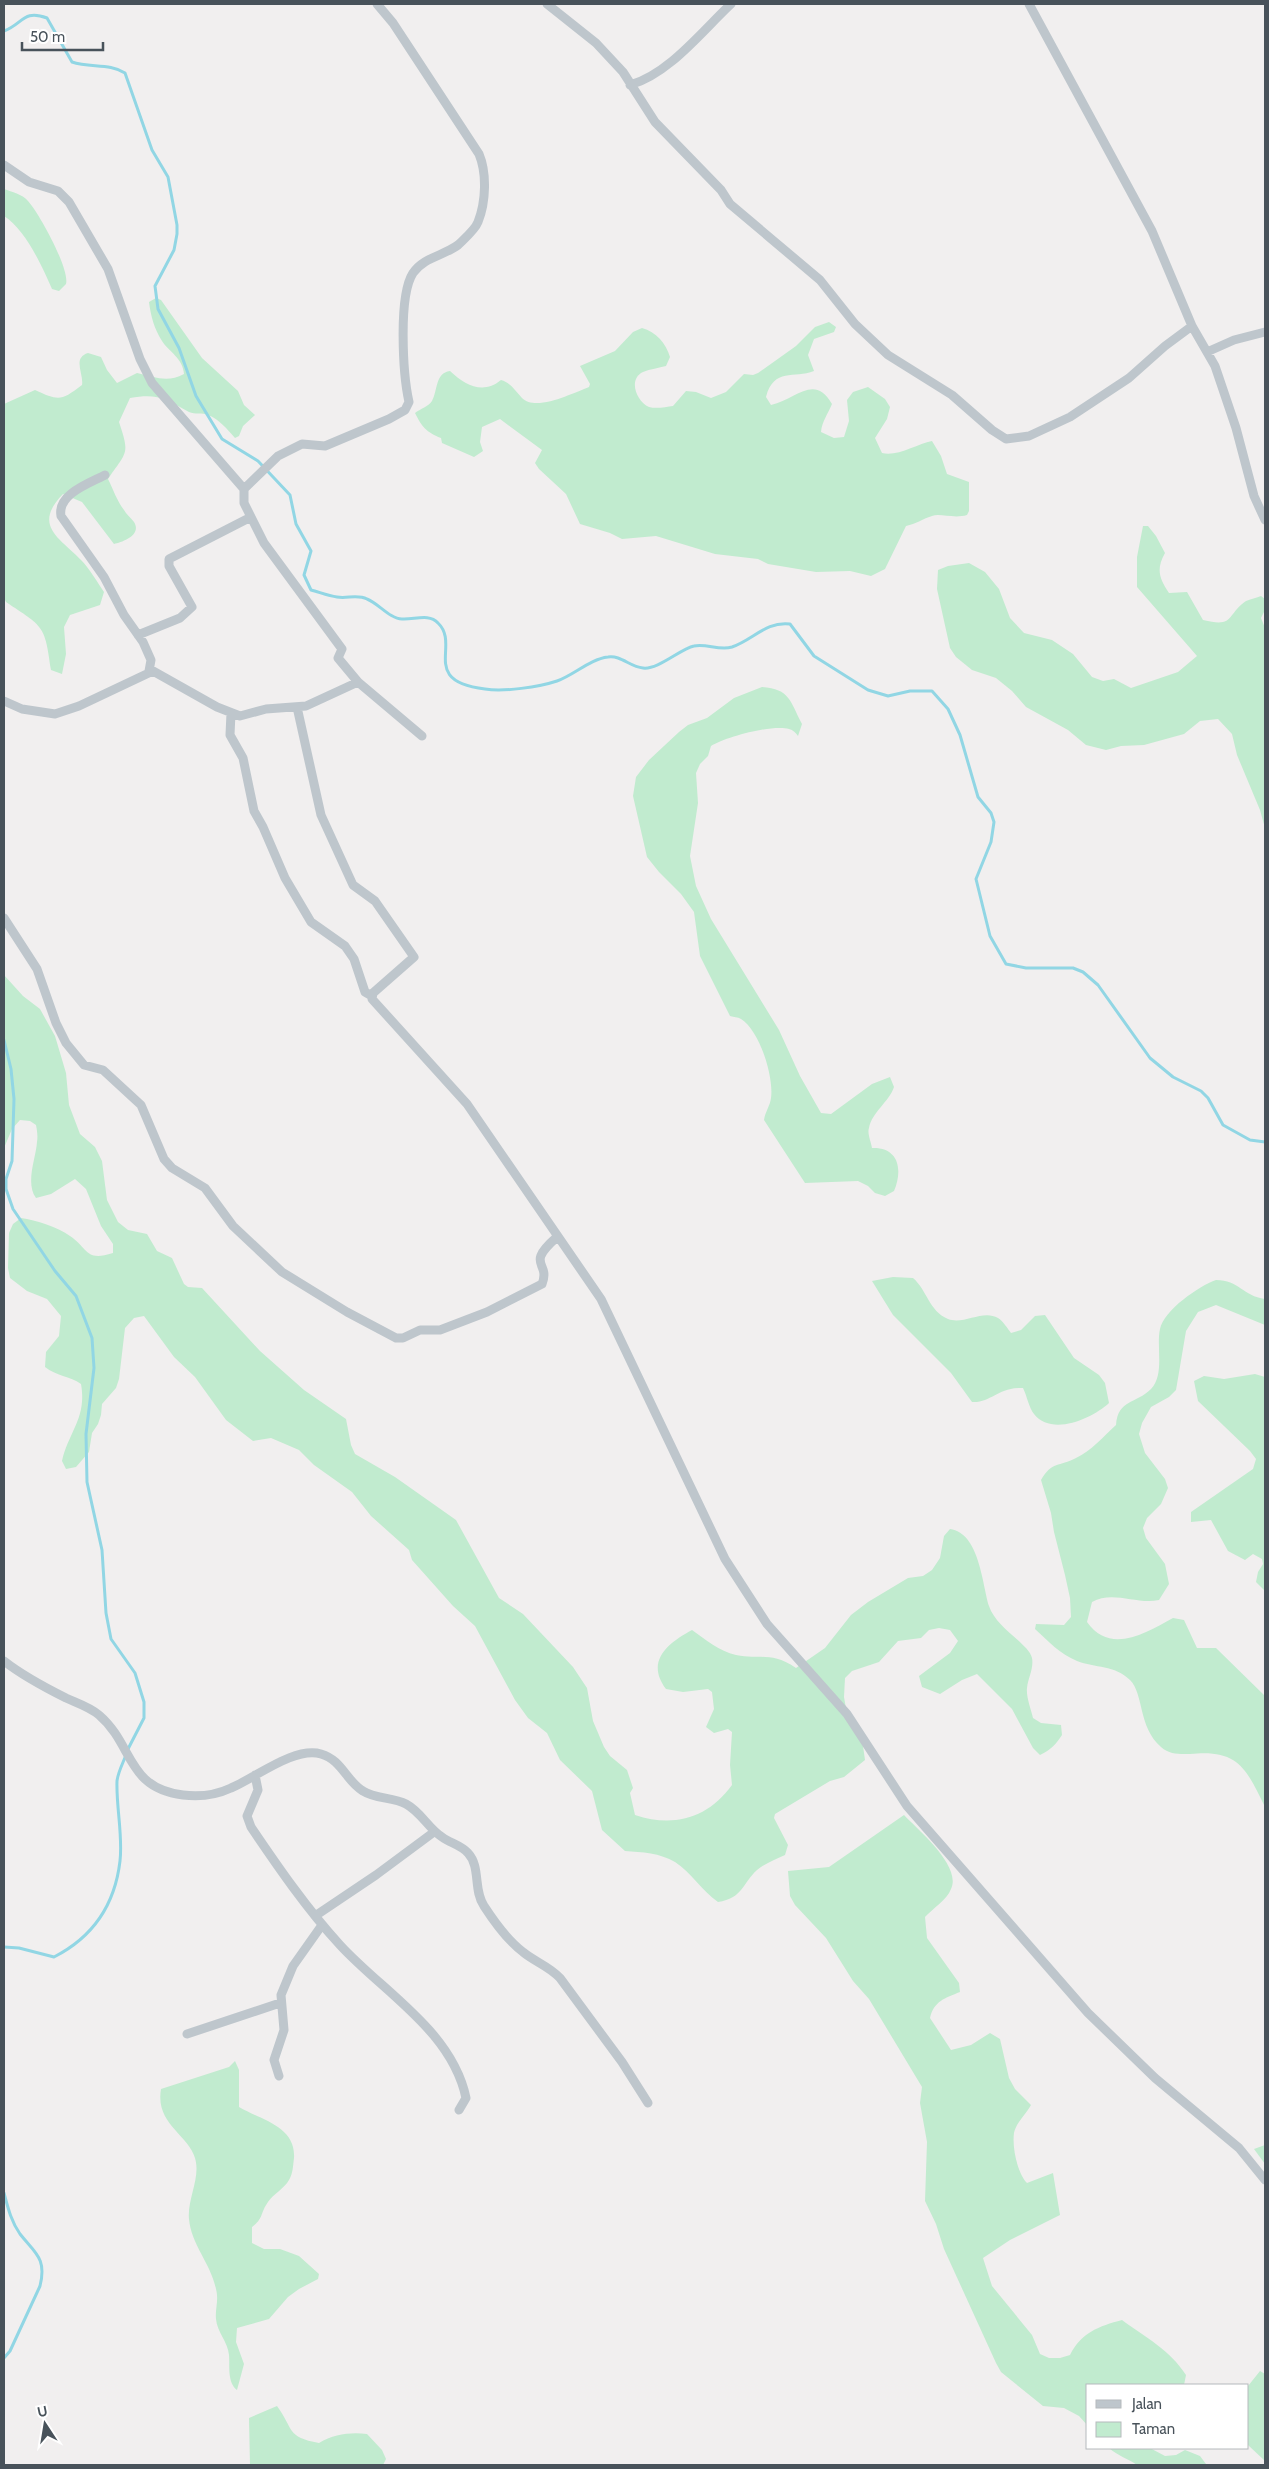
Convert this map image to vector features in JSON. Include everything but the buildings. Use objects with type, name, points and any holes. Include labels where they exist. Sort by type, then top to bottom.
[{"type":"street","points":[[244,489],[273,460],[302,444],[325,446],[389,419],[405,410],[410,402],[406,383],[404,303],[407,285],[420,264],[457,245],[478,222],[485,178],[484,165],[479,154],[393,22],[377,4]]},
{"type":"street","points":[[547,4],[596,43],[623,72],[655,122],[721,190],[730,204],[820,280],[855,324],[888,355],[952,395],[992,430],[1006,439],[1029,436],[1070,417],[1129,378],[1165,346],[1192,326]]},
{"type":"street","points":[[630,85],[641,82],[683,52],[731,4]]},
{"type":"street","points":[[1029,4],[1152,231],[1192,326],[1207,352],[1226,395],[1254,496],[1265,520]]},
{"type":"street","points":[[4,165],[29,182],[58,191],[69,202],[108,269],[140,359],[152,383],[244,489],[244,503],[264,543],[342,648],[338,658],[358,682],[422,736]]},
{"type":"street","points":[[1207,352],[1234,340],[1265,332]]},
{"type":"street","points":[[105,475],[80,487],[65,500],[60,511],[72,533],[104,577],[124,615],[138,635],[151,660],[149,671]]},
{"type":"street","points":[[138,635],[180,618],[192,607],[169,566],[169,559],[251,517]]},
{"type":"street","points":[[4,701],[22,709],[55,714],[79,706],[149,671],[164,675],[230,713],[240,716],[266,709],[306,706],[358,682]]},
{"type":"street","points":[[297,707],[321,815],[353,885],[376,901],[414,957],[372,996]]},
{"type":"street","points":[[230,713],[230,735],[243,758],[254,811],[285,878],[311,922],[345,946],[354,958],[365,992],[372,996],[374,1002],[467,1104],[605,1307],[725,1558],[767,1624],[850,1718],[907,1806],[1088,2013],[1155,2078],[1239,2148],[1265,2180]]},
{"type":"street","points":[[4,918],[39,973],[56,1023],[66,1043],[84,1066],[103,1070],[141,1105],[164,1159],[177,1172],[205,1188],[232,1226],[282,1272],[347,1312],[396,1338],[403,1338],[420,1330],[440,1330],[486,1312],[542,1284],[544,1278],[539,1256],[542,1250],[557,1237]]},
{"type":"street","points":[[4,1661],[38,1684],[98,1714],[120,1743],[134,1767],[157,1789],[185,1795],[211,1795],[231,1788],[296,1756],[315,1753],[331,1758],[361,1790],[407,1804],[434,1832],[461,1847],[470,1855],[474,1865],[479,1896],[496,1924],[508,1939],[524,1953],[552,1970],[560,1978],[622,2062],[648,2103]]},
{"type":"street","points":[[254,1776],[258,1790],[248,1810],[248,1821],[322,1925],[363,1969],[395,1997],[443,2046],[458,2070],[464,2088],[466,2098],[459,2110]]},
{"type":"street","points":[[315,1916],[368,1881],[434,1832]]},
{"type":"street","points":[[279,2076],[274,2060],[284,2030],[280,2003],[284,1984],[293,1966],[322,1925]]},
{"type":"street","points":[[186,2034],[280,2003]]},
{"type":"green space","points":[[4,189],[17,193],[26,199],[46,229],[59,254],[66,277],[66,284],[59,291],[52,289],[26,239],[12,222],[4,216]]},
{"type":"green space","points":[[156,298],[161,300],[202,358],[238,391],[244,405],[255,415],[243,426],[239,436],[235,438],[219,422],[208,415],[191,413],[161,398],[148,396],[130,398],[119,422],[125,441],[125,452],[108,479],[119,503],[134,522],[136,531],[134,534],[122,542],[114,544],[82,502],[63,494],[54,505],[50,515],[53,531],[90,571],[104,592],[100,605],[70,615],[64,627],[66,654],[62,674],[51,670],[47,643],[40,628],[35,622],[6,602],[4,598],[4,404],[35,390],[60,398],[69,394],[82,385],[80,362],[83,355],[88,353],[101,357],[107,370],[117,383],[137,373],[166,379],[184,374],[181,364],[162,341],[155,327],[149,302]]},
{"type":"green space","points":[[829,322],[836,327],[834,332],[814,339],[808,355],[814,371],[786,376],[774,381],[766,397],[771,405],[804,391],[818,390],[832,404],[821,432],[834,438],[844,437],[849,421],[847,400],[853,392],[868,387],[885,399],[890,407],[887,419],[875,438],[882,453],[900,452],[932,441],[941,456],[947,474],[969,482],[969,511],[967,515],[935,515],[906,526],[885,569],[871,576],[850,571],[816,572],[768,564],[758,559],[715,554],[656,536],[622,539],[610,533],[580,524],[566,494],[535,463],[542,450],[500,419],[482,427],[480,442],[483,451],[474,457],[442,443],[441,438],[425,429],[415,413],[431,403],[439,378],[445,372],[450,371],[474,386],[488,387],[501,380],[504,381],[528,402],[545,402],[564,397],[589,387],[590,384],[580,366],[615,351],[633,332],[642,328],[652,332],[660,339],[670,357],[666,366],[638,375],[635,385],[640,400],[649,407],[661,408],[673,406],[686,391],[696,392],[711,398],[726,392],[744,374],[753,375],[758,373],[796,346],[815,327]]},
{"type":"green space","points":[[1143,526],[1148,526],[1165,553],[1160,564],[1160,573],[1169,593],[1187,592],[1203,620],[1213,622],[1225,621],[1246,601],[1261,596],[1265,599],[1265,610],[1261,618],[1265,628],[1265,828],[1260,810],[1237,755],[1232,734],[1218,719],[1200,721],[1184,734],[1144,745],[1121,746],[1106,750],[1086,745],[1068,730],[1026,707],[1012,691],[996,678],[972,670],[956,657],[950,648],[937,589],[938,570],[948,566],[969,563],[985,572],[999,589],[1010,618],[1024,633],[1052,640],[1073,654],[1092,677],[1103,681],[1114,679],[1131,688],[1178,672],[1197,656],[1137,587],[1137,557]]},
{"type":"green space","points":[[762,687],[778,690],[784,694],[802,724],[798,736],[789,729],[772,728],[738,735],[711,746],[708,756],[700,764],[696,773],[698,803],[690,856],[696,886],[711,919],[779,1030],[800,1076],[821,1113],[831,1114],[872,1084],[890,1077],[894,1087],[873,1117],[869,1130],[872,1148],[888,1151],[896,1161],[898,1168],[897,1183],[894,1191],[885,1196],[875,1193],[868,1186],[858,1181],[805,1183],[764,1120],[770,1101],[771,1089],[768,1067],[760,1044],[748,1025],[740,1018],[730,1016],[700,956],[694,912],[681,894],[647,857],[633,796],[636,777],[649,760],[688,725],[707,718],[734,698]]},
{"type":"green space","points":[[4,975],[23,996],[40,1009],[55,1036],[66,1073],[69,1105],[80,1134],[95,1147],[102,1161],[107,1200],[118,1222],[128,1230],[147,1234],[157,1251],[172,1258],[184,1284],[188,1287],[202,1288],[260,1351],[304,1390],[346,1419],[351,1445],[355,1454],[395,1477],[456,1520],[499,1598],[523,1614],[573,1667],[587,1688],[593,1721],[604,1747],[610,1756],[627,1770],[633,1788],[630,1793],[635,1815],[663,1820],[677,1820],[689,1817],[712,1805],[732,1785],[730,1765],[732,1732],[728,1729],[714,1733],[706,1727],[714,1709],[712,1692],[708,1689],[683,1692],[666,1689],[660,1679],[658,1670],[662,1654],[668,1647],[692,1630],[724,1651],[736,1655],[772,1658],[796,1668],[825,1648],[851,1615],[868,1602],[908,1578],[923,1576],[932,1570],[940,1558],[944,1536],[950,1529],[960,1532],[973,1549],[978,1560],[989,1606],[993,1614],[1030,1653],[1032,1666],[1027,1692],[1033,1718],[1041,1723],[1061,1725],[1062,1735],[1060,1738],[1050,1749],[1040,1755],[1033,1748],[1012,1709],[977,1674],[962,1680],[940,1694],[922,1687],[919,1676],[950,1653],[958,1641],[950,1630],[939,1628],[929,1630],[921,1638],[898,1641],[879,1662],[852,1671],[845,1678],[844,1697],[848,1720],[863,1746],[865,1760],[844,1777],[830,1781],[775,1814],[774,1818],[788,1845],[785,1855],[757,1870],[733,1897],[718,1902],[675,1862],[657,1855],[625,1851],[602,1830],[592,1791],[560,1760],[547,1733],[528,1718],[515,1700],[475,1626],[453,1606],[412,1560],[409,1550],[371,1516],[352,1492],[314,1465],[299,1450],[271,1438],[253,1441],[226,1420],[195,1377],[174,1357],[144,1316],[134,1318],[125,1328],[119,1379],[116,1388],[102,1404],[98,1424],[92,1433],[89,1452],[76,1467],[66,1469],[62,1461],[82,1406],[81,1384],[45,1367],[46,1352],[59,1336],[61,1316],[47,1299],[27,1291],[10,1278],[8,1268],[9,1233],[13,1224],[21,1218],[40,1222],[59,1230],[70,1236],[92,1255],[113,1253],[113,1244],[101,1226],[86,1189],[75,1179],[51,1194],[36,1198],[31,1185],[31,1178],[37,1140],[36,1125],[30,1121],[20,1120],[12,1129],[4,1148]]},
{"type":"green space","points":[[893,1277],[913,1278],[922,1288],[936,1311],[948,1319],[960,1320],[986,1315],[992,1316],[1000,1319],[1011,1333],[1021,1330],[1035,1316],[1045,1315],[1074,1358],[1099,1375],[1105,1383],[1109,1403],[1083,1419],[1061,1425],[1042,1421],[1034,1414],[1023,1388],[1014,1388],[979,1402],[972,1402],[951,1373],[893,1315],[872,1281]]},
{"type":"green space","points":[[1216,1280],[1236,1285],[1251,1295],[1265,1299],[1265,1325],[1216,1305],[1198,1312],[1186,1331],[1176,1390],[1169,1397],[1151,1407],[1142,1423],[1139,1434],[1145,1453],[1165,1479],[1168,1488],[1161,1504],[1147,1518],[1143,1528],[1146,1538],[1165,1564],[1169,1584],[1159,1600],[1142,1601],[1108,1597],[1092,1602],[1087,1622],[1096,1632],[1106,1637],[1117,1639],[1140,1635],[1173,1618],[1184,1620],[1197,1648],[1216,1648],[1265,1696],[1265,1807],[1246,1772],[1230,1758],[1206,1753],[1175,1754],[1161,1747],[1148,1730],[1134,1686],[1124,1675],[1111,1669],[1077,1661],[1065,1655],[1035,1629],[1036,1624],[1064,1625],[1071,1617],[1070,1598],[1065,1575],[1051,1513],[1041,1480],[1052,1467],[1082,1455],[1092,1447],[1116,1425],[1117,1417],[1124,1406],[1151,1389],[1158,1376],[1159,1336],[1163,1322],[1168,1314],[1183,1300]]},
{"type":"green space","points":[[1255,1374],[1265,1377],[1265,1591],[1256,1582],[1258,1572],[1263,1564],[1262,1559],[1253,1554],[1245,1560],[1228,1551],[1211,1520],[1191,1522],[1191,1512],[1253,1469],[1256,1459],[1198,1401],[1194,1381],[1204,1376],[1224,1379]]},
{"type":"green space","points":[[904,1815],[937,1849],[945,1859],[950,1870],[953,1880],[949,1893],[925,1917],[927,1938],[959,1983],[960,1992],[945,1998],[937,2004],[930,2018],[951,2050],[971,2045],[990,2033],[1000,2039],[1009,2078],[1015,2089],[1031,2105],[1014,2133],[1015,2152],[1020,2173],[1027,2183],[1053,2173],[1060,2215],[1010,2240],[983,2258],[992,2286],[1032,2335],[1040,2354],[1049,2358],[1060,2358],[1070,2355],[1074,2347],[1085,2336],[1098,2328],[1122,2320],[1165,2351],[1180,2366],[1186,2375],[1184,2384],[1086,2384],[1086,2424],[1079,2416],[1064,2408],[1043,2406],[1001,2372],[944,2249],[936,2224],[925,2201],[927,2142],[920,2103],[922,2087],[869,1999],[853,1981],[826,1938],[795,1905],[790,1896],[788,1871],[829,1867]]},
{"type":"green space","points":[[235,2061],[239,2070],[239,2107],[276,2125],[289,2138],[293,2147],[293,2169],[290,2178],[270,2199],[260,2218],[252,2227],[252,2243],[264,2249],[280,2249],[299,2256],[319,2274],[318,2279],[288,2297],[269,2319],[237,2328],[236,2342],[244,2364],[237,2390],[230,2378],[228,2350],[217,2324],[216,2289],[210,2271],[193,2237],[189,2219],[196,2173],[195,2158],[186,2142],[167,2120],[160,2101],[161,2089],[229,2067]]},
{"type":"green space","points":[[1265,2145],[1265,2164],[1254,2149]]},
{"type":"green space","points":[[1260,2371],[1265,2374],[1265,2461],[1249,2446],[1249,2385]]},
{"type":"green space","points":[[277,2406],[292,2431],[308,2441],[319,2443],[343,2434],[367,2434],[382,2450],[386,2459],[383,2465],[250,2465],[249,2418]]},
{"type":"green space","points":[[1110,2449],[1152,2449],[1165,2456],[1176,2455],[1185,2450],[1200,2456],[1206,2464],[1137,2465]]},
{"type":"waterway","points":[[4,31],[28,16],[33,15],[47,18],[72,62],[113,68],[125,73],[152,150],[168,177],[177,225],[174,250],[155,286],[158,309],[179,348],[196,396],[222,439],[258,461],[290,495],[296,524],[311,551],[304,575],[311,590],[337,597],[363,598],[398,618],[430,618],[434,620],[444,632],[447,670],[453,678],[465,685],[485,689],[511,689],[550,683],[601,658],[608,657],[617,658],[638,667],[649,668],[694,646],[732,647],[774,625],[790,624],[814,656],[868,690],[888,696],[910,691],[932,691],[948,709],[960,735],[978,797],[991,813],[994,822],[991,842],[976,879],[990,936],[1006,964],[1026,968],[1073,968],[1083,972],[1098,985],[1150,1058],[1173,1077],[1201,1091],[1208,1098],[1223,1125],[1250,1140],[1265,1142]]},
{"type":"waterway","points":[[4,1040],[11,1069],[14,1099],[12,1161],[6,1179],[6,1189],[13,1209],[55,1271],[76,1296],[92,1338],[94,1368],[86,1434],[87,1482],[102,1550],[106,1613],[111,1639],[135,1673],[144,1702],[144,1718],[128,1749]]},
{"type":"waterway","points":[[4,1947],[19,1948],[54,1957],[80,1940],[100,1918],[113,1891],[120,1861],[121,1841],[117,1781],[126,1755]]},
{"type":"waterway","points":[[4,2193],[14,2224],[35,2251],[41,2262],[42,2269],[40,2286],[10,2351],[4,2358]]}]
